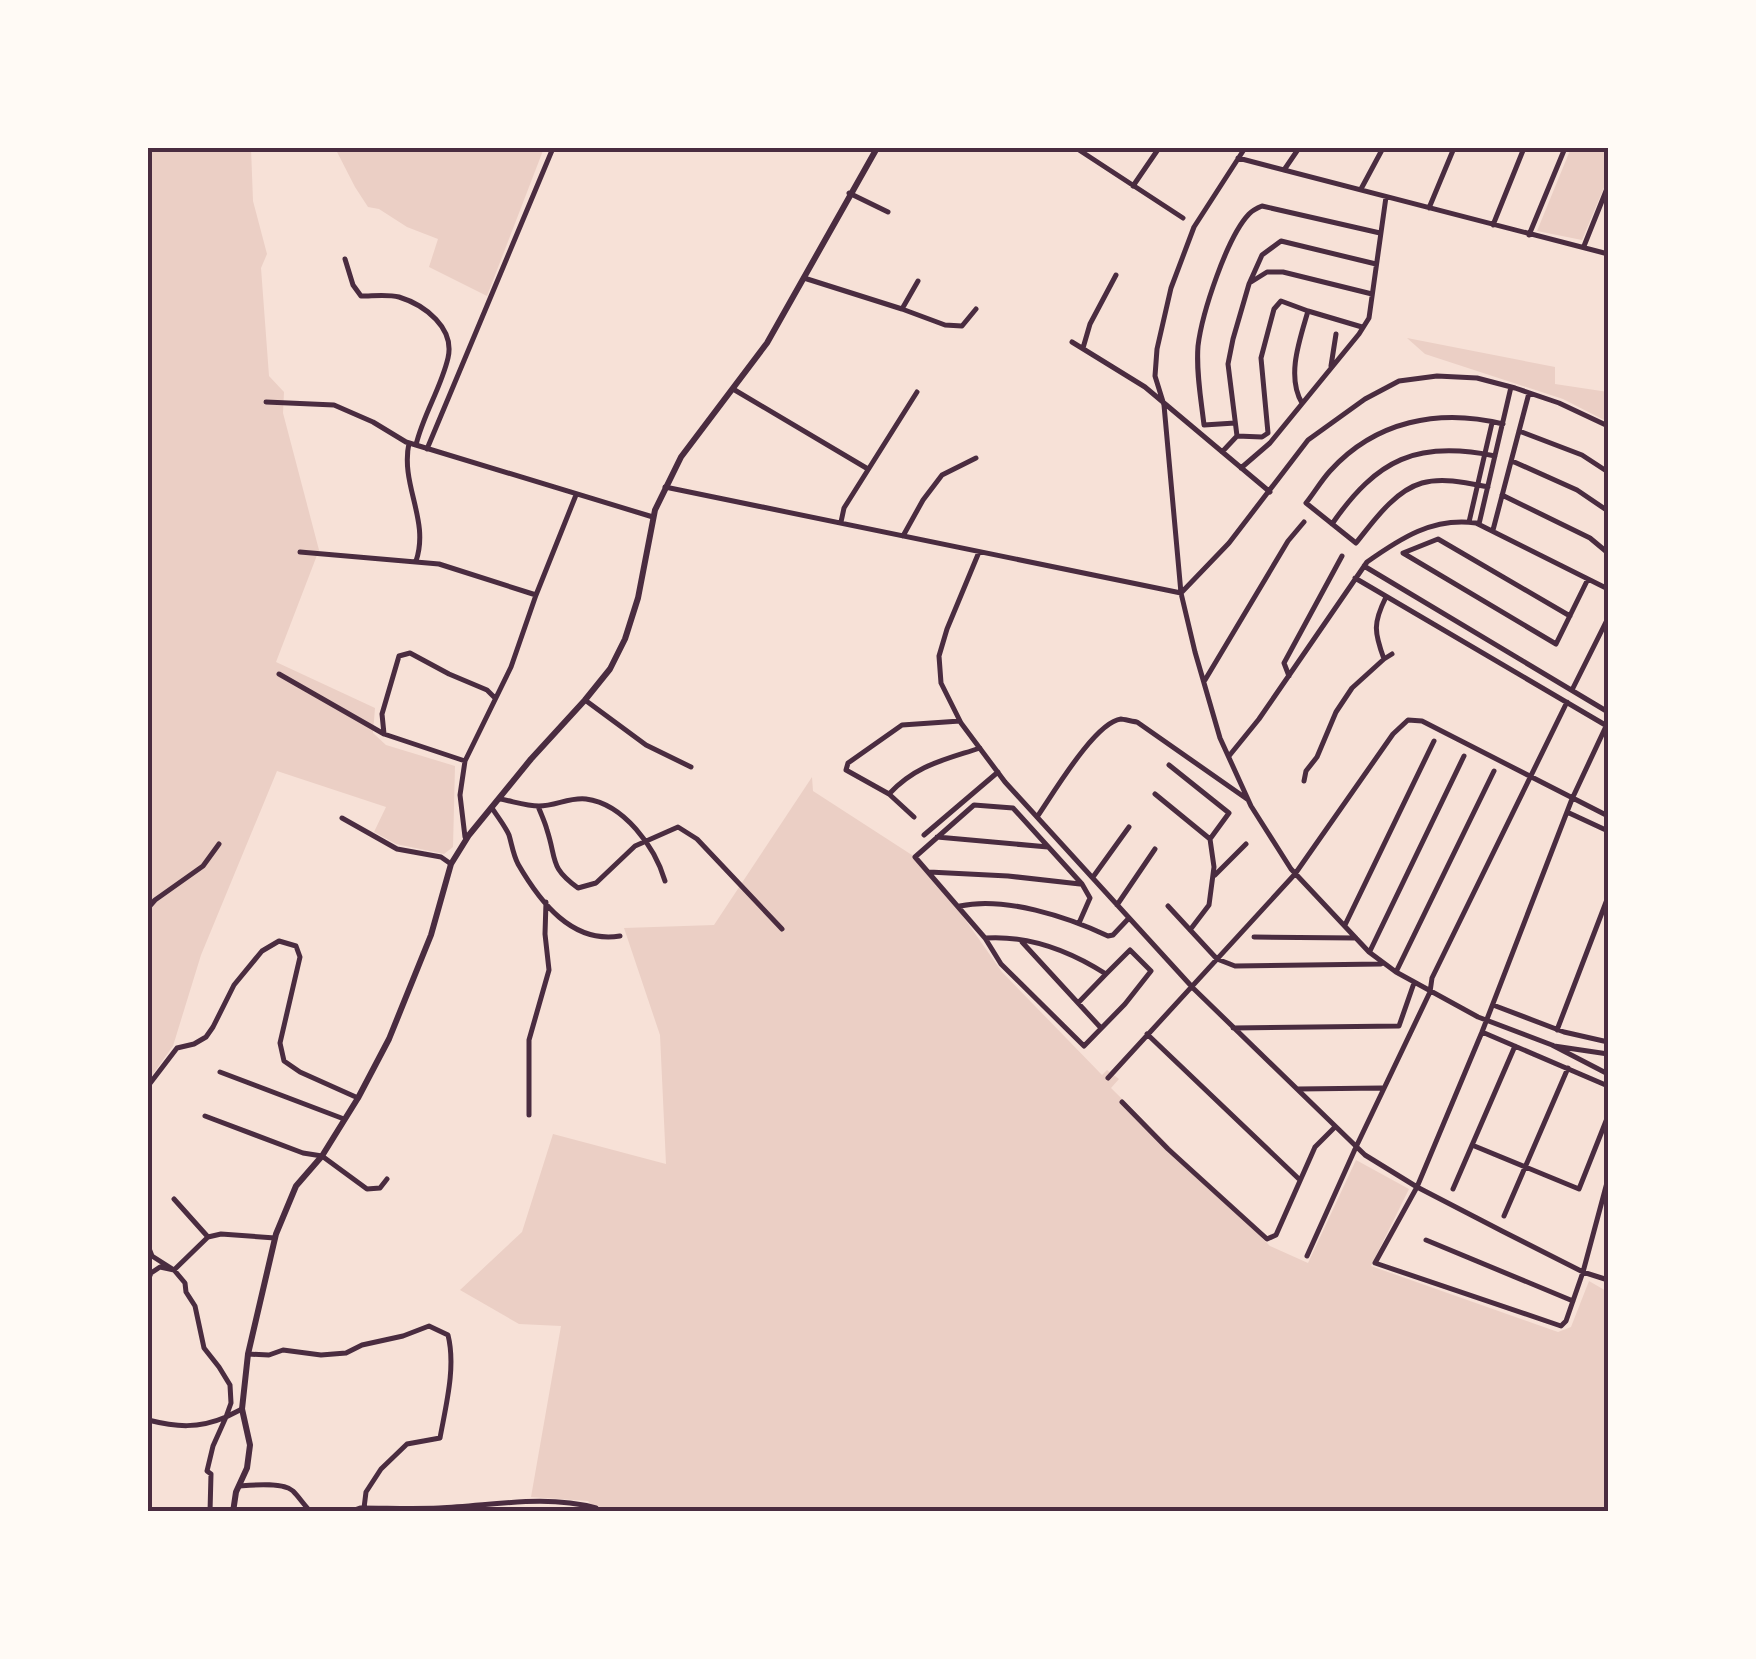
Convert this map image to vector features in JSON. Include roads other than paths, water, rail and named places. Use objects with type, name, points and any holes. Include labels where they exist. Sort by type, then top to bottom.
[{"type":"street","points":[[428,449],[553,148]]},
{"type":"street","points":[[234,1512],[250,1445],[242,1408],[248,1354],[275,1238],[296,1186],[322,1156],[388,1039],[430,935],[451,864],[530,758],[610,669],[638,598],[654,518],[680,456],[767,343],[877,148]]},
{"type":"street","points":[[1133,186],[1158,148]]},
{"type":"street","points":[[1245,148],[1194,227],[1171,288],[1155,376],[1164,405],[1181,593],[1220,738],[1248,800],[1296,874],[1369,952],[1430,992],[1608,1074]]},
{"type":"street","points":[[1284,170],[1298,148]]},
{"type":"street","points":[[1361,190],[1383,148]]},
{"type":"street","points":[[1429,208],[1454,148]]},
{"type":"street","points":[[1493,225],[1524,148]]},
{"type":"street","points":[[1529,234],[1566,148]]},
{"type":"street","points":[[1080,149],[1183,218]]},
{"type":"street","points":[[1238,158],[1608,254]]},
{"type":"street","points":[[1584,246],[1608,186]]},
{"type":"street","points":[[850,194],[888,212]]},
{"type":"street","points":[[1241,468],[1270,443],[1364,328],[1369,318],[1386,197]]},
{"type":"street","points":[[1236,423],[1204,424],[1198,344],[1221,264],[1251,211],[1262,206],[1380,234]]},
{"type":"street","points":[[1222,452],[1237,436],[1228,364],[1239,312],[1262,255],[1281,241],[1376,264]]},
{"type":"street","points":[[345,259],[360,296],[396,296],[420,306],[438,320],[447,339],[449,354],[406,457],[422,535],[416,560]]},
{"type":"street","points":[[1248,284],[1267,272],[1282,272],[1372,294]]},
{"type":"street","points":[[1083,348],[1090,324],[1116,276]]},
{"type":"street","points":[[804,278],[945,325],[962,326],[976,309]]},
{"type":"street","points":[[902,309],[918,281]]},
{"type":"street","points":[[1237,436],[1262,437],[1268,433],[1261,358],[1274,310],[1281,301],[1364,328]]},
{"type":"street","points":[[1302,404],[1297,394],[1296,364],[1308,311]]},
{"type":"street","points":[[1331,369],[1336,334]]},
{"type":"street","points":[[1072,342],[1145,387],[1270,492]]},
{"type":"street","points":[[1181,593],[1229,543],[1308,440],[1365,398],[1399,382],[1437,376],[1477,378],[1560,403],[1608,426]]},
{"type":"street","points":[[1479,524],[1511,387]]},
{"type":"street","points":[[732,389],[868,469]]},
{"type":"street","points":[[841,522],[844,508],[918,392]]},
{"type":"street","points":[[1493,530],[1529,393]]},
{"type":"street","points":[[266,402],[334,405],[412,444],[654,518]]},
{"type":"street","points":[[1488,487],[1422,483],[1389,506],[1356,543],[1306,503],[1330,471],[1358,446],[1388,428],[1446,416],[1503,424]]},
{"type":"street","points":[[1469,522],[1492,422]]},
{"type":"street","points":[[1519,431],[1582,455],[1608,472]]},
{"type":"street","points":[[1332,524],[1351,496],[1374,474],[1402,458],[1434,450],[1495,456]]},
{"type":"street","points":[[903,536],[942,476],[976,458]]},
{"type":"street","points":[[1512,460],[1577,490],[1608,511]]},
{"type":"street","points":[[666,487],[1181,593]]},
{"type":"street","points":[[466,840],[460,795],[465,761],[511,668],[576,495]]},
{"type":"street","points":[[1502,495],[1590,538],[1608,553]]},
{"type":"street","points":[[1228,756],[1259,719],[1364,566],[1418,530],[1452,520],[1479,524],[1608,589]]},
{"type":"street","points":[[1204,682],[1304,522]]},
{"type":"street","points":[[1570,616],[1438,539],[1403,553],[1556,644],[1570,616],[1588,579]]},
{"type":"street","points":[[300,552],[416,560],[462,570],[536,595]]},
{"type":"street","points":[[978,552],[946,628],[939,656],[941,684],[960,720],[998,772],[1191,986],[1365,1155],[1417,1187],[1583,1272],[1608,1280]]},
{"type":"street","points":[[1288,676],[1284,664],[1342,556]]},
{"type":"street","points":[[1364,566],[1608,712]]},
{"type":"street","points":[[1355,578],[1608,724],[1572,799],[1417,1187],[1375,1263],[1560,1326],[1566,1322],[1583,1272],[1608,1179]]},
{"type":"street","points":[[1384,659],[1375,634],[1386,597]]},
{"type":"street","points":[[1572,690],[1608,618]]},
{"type":"street","points":[[384,734],[382,714],[399,656],[410,653],[487,690],[495,698]]},
{"type":"street","points":[[1304,780],[1336,712],[1352,688],[1392,654]]},
{"type":"street","points":[[278,674],[384,734],[465,761]]},
{"type":"street","points":[[585,700],[646,745],[691,767]]},
{"type":"street","points":[[1307,1256],[1430,992],[1432,978],[1566,702]]},
{"type":"street","points":[[1037,816],[1090,741],[1105,726],[1122,719],[1137,722],[1248,800]]},
{"type":"street","points":[[914,817],[889,794],[846,770],[848,763],[902,725],[960,720]]},
{"type":"street","points":[[1108,1078],[1296,874],[1392,734],[1408,720],[1422,721],[1608,816]]},
{"type":"street","points":[[1345,925],[1434,741]]},
{"type":"street","points":[[889,794],[922,766],[980,748]]},
{"type":"street","points":[[1369,952],[1464,756]]},
{"type":"street","points":[[1168,765],[1229,814],[1210,838],[1213,877],[1209,905],[1190,930]]},
{"type":"street","points":[[1396,972],[1494,771]]},
{"type":"street","points":[[924,835],[998,772]]},
{"type":"street","points":[[1154,794],[1210,838]]},
{"type":"street","points":[[500,799],[538,806],[582,798],[598,802],[620,815],[646,839],[665,881]]},
{"type":"street","points":[[1078,1003],[1130,950],[1151,972],[1084,1046],[1001,964],[986,938],[915,857],[974,805],[1014,808],[1090,898],[1079,922]]},
{"type":"street","points":[[538,806],[552,858],[561,875],[578,888],[596,883],[646,839],[678,828],[697,839],[782,929]]},
{"type":"street","points":[[492,808],[508,834],[518,864],[564,923],[580,932],[606,938],[620,936]]},
{"type":"street","points":[[1567,812],[1608,830]]},
{"type":"street","points":[[342,818],[397,849],[441,857],[451,864]]},
{"type":"street","points":[[1092,878],[1128,827]]},
{"type":"street","points":[[938,837],[1048,847]]},
{"type":"street","points":[[148,908],[203,866],[220,844]]},
{"type":"street","points":[[1213,877],[1246,844]]},
{"type":"street","points":[[1117,905],[1155,849]]},
{"type":"street","points":[[929,872],[1082,884]]},
{"type":"street","points":[[1557,1030],[1608,897]]},
{"type":"street","points":[[529,1114],[529,1040],[549,970],[546,902]]},
{"type":"street","points":[[960,906],[984,904],[1031,910],[1079,922],[1108,936],[1114,935],[1129,918]]},
{"type":"street","points":[[1168,906],[1216,959],[1235,966],[1384,964]]},
{"type":"street","points":[[1254,936],[1358,938]]},
{"type":"street","points":[[986,938],[1020,940],[1065,952],[1106,974]]},
{"type":"street","points":[[1020,940],[1102,1028]]},
{"type":"street","points":[[148,1086],[177,1048],[206,1037],[234,986],[262,951],[278,941],[296,946],[300,957],[280,1043],[284,1061],[358,1098]]},
{"type":"street","points":[[1233,1028],[1398,1026],[1414,983]]},
{"type":"street","points":[[1492,1005],[1557,1030],[1608,1042]]},
{"type":"street","points":[[1482,1032],[1608,1086]]},
{"type":"street","points":[[1148,1034],[1300,1180]]},
{"type":"street","points":[[1552,1045],[1608,1054]]},
{"type":"street","points":[[1453,1189],[1514,1046]]},
{"type":"street","points":[[1504,1216],[1568,1068]]},
{"type":"street","points":[[220,1072],[344,1119]]},
{"type":"street","points":[[1295,1090],[1384,1088]]},
{"type":"street","points":[[1122,1102],[1267,1239],[1276,1235],[1315,1147],[1335,1127]]},
{"type":"street","points":[[205,1116],[303,1154],[322,1156],[367,1189],[380,1188],[387,1179]]},
{"type":"street","points":[[1472,1146],[1579,1189],[1608,1116]]},
{"type":"street","points":[[174,1198],[208,1237]]},
{"type":"street","points":[[174,1270],[208,1237],[221,1234],[275,1238]]},
{"type":"street","points":[[1426,1240],[1573,1301]]},
{"type":"street","points":[[148,1246],[152,1256],[174,1270],[185,1284],[195,1306],[204,1348],[230,1385],[232,1403],[212,1446],[206,1472],[211,1474],[210,1512]]},
{"type":"street","points":[[148,1280],[160,1267],[174,1270]]},
{"type":"street","points":[[248,1354],[268,1356],[283,1350],[321,1355],[346,1353],[429,1326],[448,1335],[448,1396],[440,1438],[408,1444],[381,1469],[366,1492],[364,1508]]},
{"type":"street","points":[[148,1420],[191,1427],[208,1424],[242,1408]]},
{"type":"street","points":[[240,1486],[264,1484],[287,1488],[311,1512]]},
{"type":"street","points":[[349,1512],[364,1508],[425,1510],[537,1502],[596,1508]]},
{"type":"street","points":[[537,1502],[537,1512]]}]
